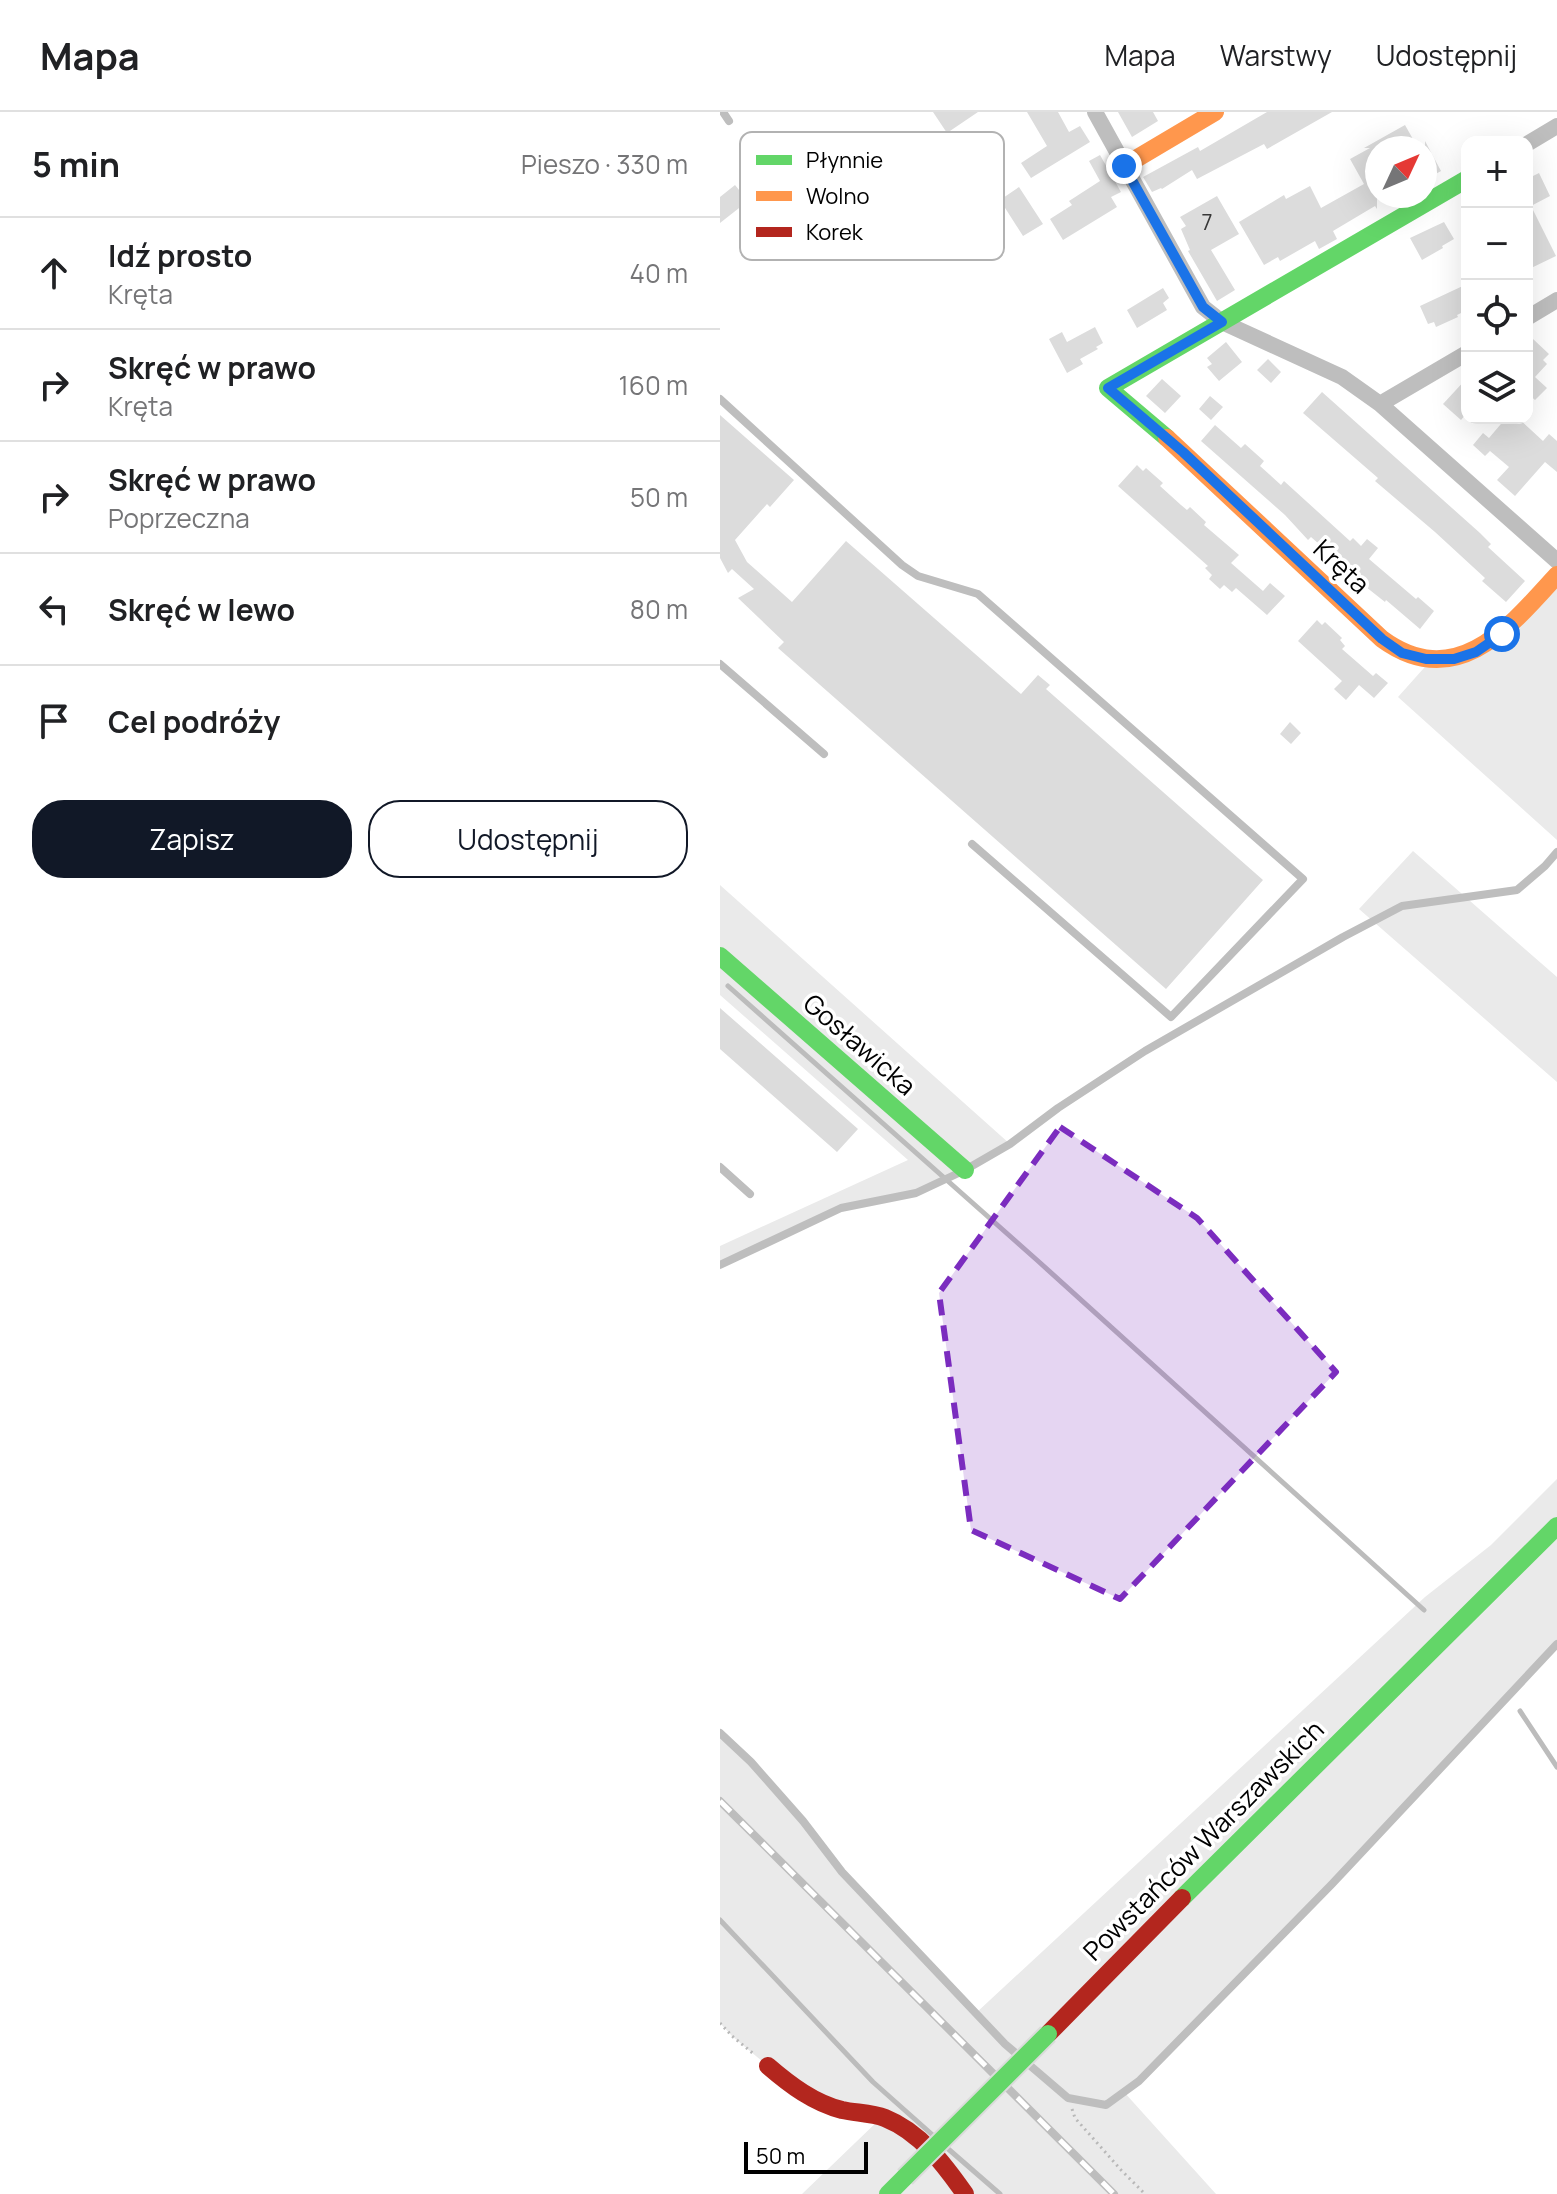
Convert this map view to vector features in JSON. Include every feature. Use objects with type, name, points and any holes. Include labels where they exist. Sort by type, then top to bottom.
[{"type":"street","points":[[1124,166],[1215,112]]},
{"type":"street","points":[[1095,113],[1203,307],[1222,322],[1342,377],[1380,404],[1557,561]]},
{"type":"street","points":[[1533,140],[1557,126]]},
{"type":"street","points":[[1222,322],[1461,183]]},
{"type":"street","points":[[1533,314],[1557,300]]},
{"type":"street","name":"Kręta","points":[[1222,322],[1108,388],[1183,452],[1382,639],[1402,653],[1426,659],[1454,659],[1476,652],[1502,634],[1557,575]]},
{"type":"street","points":[[1380,404],[1461,357]]},
{"type":"street","name":"Gosławicka","points":[[720,956],[965,1170]]},
{"type":"street","name":"Powstańców Warszawskich","points":[[888,2194],[1290,1789],[1557,1526]]},
{"type":"street","points":[[768,2066],[804,2093],[829,2106],[882,2117],[904,2128],[938,2158],[965,2194]]},
{"type":"lane","points":[[723,112],[729,121]]},
{"type":"lane","points":[[720,399],[902,565],[918,576],[978,594],[1303,879],[1171,1017],[972,844]]},
{"type":"lane","points":[[720,664],[824,754]]},
{"type":"lane","points":[[720,1265],[841,1208],[916,1193],[965,1170],[1010,1144],[1058,1108],[1145,1051],[1343,937],[1402,906],[1517,890],[1557,852]]},
{"type":"lane","points":[[720,1167],[750,1194]]},
{"type":"lane","points":[[720,1733],[751,1762],[803,1821],[842,1872],[1005,2044],[1068,2098],[1106,2105],[1139,2081],[1332,1884],[1557,1644]]},
{"type":"path","points":[[720,2023],[768,2066]]},
{"type":"path","points":[[1068,2098],[1075,2118],[1145,2194]]},
{"type":"highlighted area","points":[[1060,1127],[1197,1218],[1336,1372],[1120,1599],[971,1530],[939,1293]]},
{"type":"shaded area","points":[[1557,575],[1557,840],[1398,697],[1432,659],[1454,659]]},
{"type":"shaded area","points":[[1413,851],[1557,977],[1557,1082],[1359,909]]},
{"type":"shaded area","points":[[720,885],[1010,1144],[916,1193],[841,1208],[720,1265],[720,1246],[908,1160],[720,995]]},
{"type":"shaded area","points":[[1557,1479],[1557,1644],[1477,1731],[1124,2092],[1216,2194],[802,2194],[882,2117],[857,2113],[768,2066],[720,2023],[720,1733],[751,1762],[842,1872],[976,2013],[1425,1597],[1491,1545]]},
{"type":"building","points":[[933,112],[978,112],[948,132]]},
{"type":"building","points":[[1027,112],[1058,112],[1069,132],[1080,126],[1090,142],[1031,178],[1021,163],[1047,146]]},
{"type":"building","points":[[1118,112],[1153,112],[1158,121],[1132,137]]},
{"type":"building","points":[[1267,112],[1332,112],[1267,149],[1264,144],[1197,179],[1192,170],[1152,192],[1143,177],[1198,147],[1200,151]]},
{"type":"building","points":[[1405,125],[1411,136],[1385,136]]},
{"type":"building","points":[[1365,151],[1365,208],[1372,208],[1333,231],[1337,239],[1319,249],[1315,241],[1280,261],[1278,257],[1264,265],[1239,222],[1284,195],[1286,199],[1310,186],[1321,208],[1364,184],[1350,159]]},
{"type":"building","points":[[1100,155],[1121,192],[1111,197],[1117,207],[1063,240],[1050,219],[1072,205],[1069,201],[1100,181],[1089,161]]},
{"type":"building","points":[[1539,173],[1550,196],[1533,205],[1533,176]]},
{"type":"building","points":[[735,185],[740,191],[740,207],[720,223],[720,197]]},
{"type":"building","points":[[1019,187],[1043,224],[1023,236],[1004,206],[1004,197]]},
{"type":"building","points":[[1217,196],[1239,234],[1211,250],[1235,290],[1217,301],[1188,251],[1181,229],[1186,226],[1180,217]]},
{"type":"building","points":[[1533,210],[1556,256],[1533,267]]},
{"type":"building","points":[[1444,222],[1454,239],[1422,260],[1410,238]]},
{"type":"building","points":[[1461,287],[1461,313],[1458,317],[1436,327],[1434,322],[1428,324],[1420,306]]},
{"type":"building","points":[[1163,288],[1169,298],[1163,303],[1167,310],[1137,328],[1127,310]]},
{"type":"building","points":[[1095,327],[1103,343],[1080,359],[1083,364],[1067,373],[1049,339],[1062,332],[1067,342]]},
{"type":"building","points":[[1533,339],[1549,354],[1543,360],[1547,364],[1535,377],[1547,388],[1535,400]]},
{"type":"building","points":[[1226,342],[1242,362],[1219,381],[1207,367],[1212,364],[1207,358]]},
{"type":"building","points":[[1268,359],[1281,372],[1271,383],[1257,370]]},
{"type":"building","points":[[1162,379],[1181,396],[1165,413],[1146,396]]},
{"type":"building","points":[[1461,384],[1461,420],[1443,404]]},
{"type":"building","points":[[1322,392],[1480,533],[1491,544],[1488,547],[1525,581],[1506,602],[1482,581],[1485,578],[1375,481],[1378,478],[1303,413]]},
{"type":"building","points":[[1210,396],[1223,407],[1211,420],[1199,409]]},
{"type":"building","points":[[720,415],[794,480],[770,507],[767,504],[735,540],[747,562],[792,602],[846,541],[1021,694],[1038,675],[1050,685],[1046,689],[1263,880],[1166,989],[778,648],[784,642],[738,598],[754,589],[732,569],[728,573],[720,558]]},
{"type":"building","points":[[1501,424],[1525,424],[1543,441],[1549,434],[1557,441],[1557,472],[1545,462],[1515,496],[1497,480],[1509,467],[1490,451],[1485,456],[1473,445],[1483,433],[1489,438]]},
{"type":"building","points":[[1215,425],[1241,448],[1245,444],[1264,461],[1260,466],[1281,485],[1284,481],[1350,541],[1353,538],[1361,546],[1367,539],[1378,548],[1369,559],[1434,611],[1420,629],[1342,568],[1347,562],[1322,540],[1319,544],[1311,537],[1308,540],[1285,515],[1201,441]]},
{"type":"building","points":[[1137,465],[1143,471],[1146,468],[1163,483],[1160,486],[1187,510],[1190,507],[1206,522],[1204,525],[1239,555],[1231,563],[1263,591],[1270,583],[1285,596],[1267,615],[1236,588],[1232,592],[1224,585],[1220,589],[1209,579],[1212,575],[1205,568],[1208,566],[1118,486]]},
{"type":"building","points":[[1317,620],[1322,625],[1325,622],[1342,638],[1340,640],[1345,646],[1342,649],[1373,676],[1376,673],[1388,683],[1374,698],[1359,685],[1346,700],[1334,689],[1342,681],[1298,641]]},
{"type":"building","points":[[1290,722],[1301,733],[1291,744],[1280,734]]},
{"type":"building","points":[[720,1008],[858,1129],[837,1152],[720,1049]]},
{"type":"waterway","points":[[728,986],[1424,1610]]},
{"type":"waterway","points":[[1520,1711],[1557,1767]]},
{"type":"waterway","points":[[720,1920],[873,2082],[936,2138]]},
{"type":"waterway","points":[[946,2147],[1000,2194]]},
{"type":"railway","points":[[720,1801],[1114,2194]]},
{"type":"traffic: fast","points":[[1167,438],[1108,388],[1461,182]]},
{"type":"traffic: fast","points":[[720,956],[965,1170]]},
{"type":"traffic: fast","points":[[1182,1898],[1557,1526]]},
{"type":"traffic: fast","points":[[905,2177],[1048,2034]]},
{"type":"traffic: fast","points":[[888,2194],[905,2177]]},
{"type":"traffic: slow","points":[[1124,166],[1215,112]]},
{"type":"traffic: slow","points":[[1167,438],[1382,639],[1409,654],[1434,659],[1457,656],[1480,647],[1520,615],[1557,575]]},
{"type":"traffic: jam","points":[[1048,2034],[1182,1898]]},
{"type":"traffic: jam","points":[[768,2066],[822,2103],[842,2110],[880,2116],[898,2124],[940,2160],[965,2194]]},
{"type":"route","points":[[1124,166],[1203,307],[1222,322],[1108,388],[1183,452],[1382,639],[1402,653],[1426,659],[1454,659],[1476,652],[1502,634]]}]
